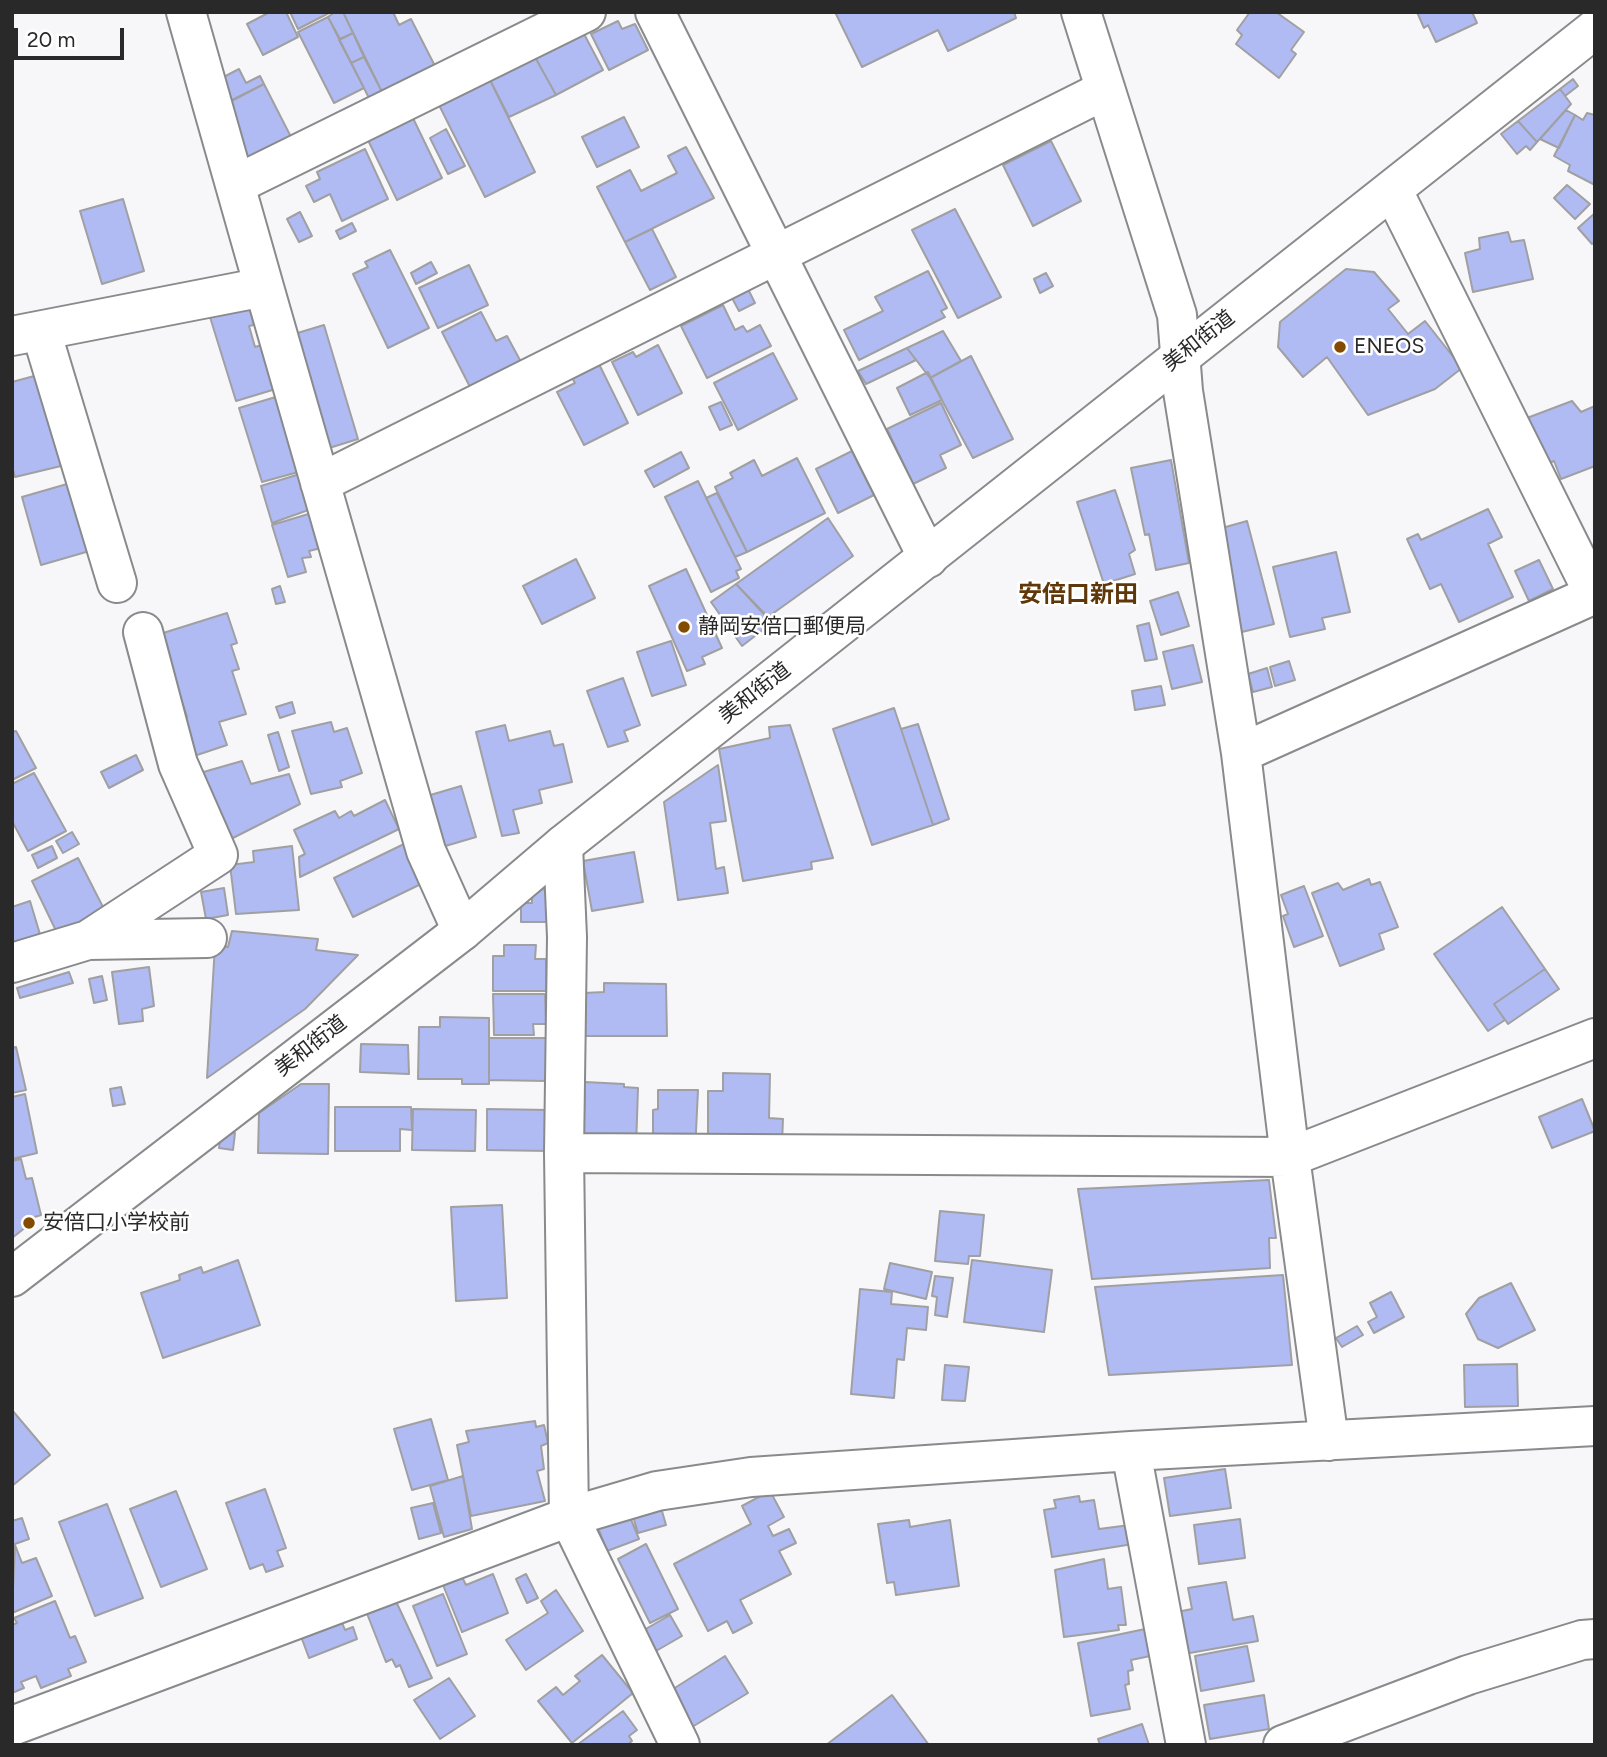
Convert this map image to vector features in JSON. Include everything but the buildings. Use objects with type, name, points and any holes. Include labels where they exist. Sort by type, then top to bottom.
[{"type":"street","points":[[186,12],[426,851],[461,931]]},
{"type":"street","points":[[237,184],[586,12]]},
{"type":"street","points":[[655,12],[928,558]]},
{"type":"street","points":[[1081,12],[1103,90],[1177,315],[1183,391],[1241,753],[1290,1157],[1329,1441]]},
{"type":"street","name":"美和街道","points":[[12,1277],[461,931],[563,845],[1595,29]]},
{"type":"street","points":[[320,483],[778,256],[1103,90]]},
{"type":"street","points":[[1241,753],[1594,594],[1393,191]]},
{"type":"street","points":[[117,583],[27,334],[264,287]]},
{"type":"street","points":[[88,940],[218,855],[178,764],[143,632]]},
{"type":"street","points":[[563,845],[567,937],[565,1153],[569,1517],[680,1745]]},
{"type":"street","points":[[12,962],[88,940],[207,938]]},
{"type":"street","points":[[565,1153],[1290,1157],[1595,1038]]},
{"type":"street","points":[[12,1726],[569,1517],[657,1492],[751,1477],[1131,1451],[1595,1426]]},
{"type":"street","points":[[1131,1451],[1186,1745]]},
{"type":"street","points":[[1283,1745],[1468,1675],[1582,1640],[1595,1639]]},
{"type":"place","name":"ENEOS","points":[[1340,347]]},
{"type":"place","name":"静岡安倍口郵便局","points":[[684,627]]},
{"type":"place","name":"安倍口小学校前","points":[[29,1223]]},
{"type":"district","name":"安倍口新田","points":[[1078,595]]}]
